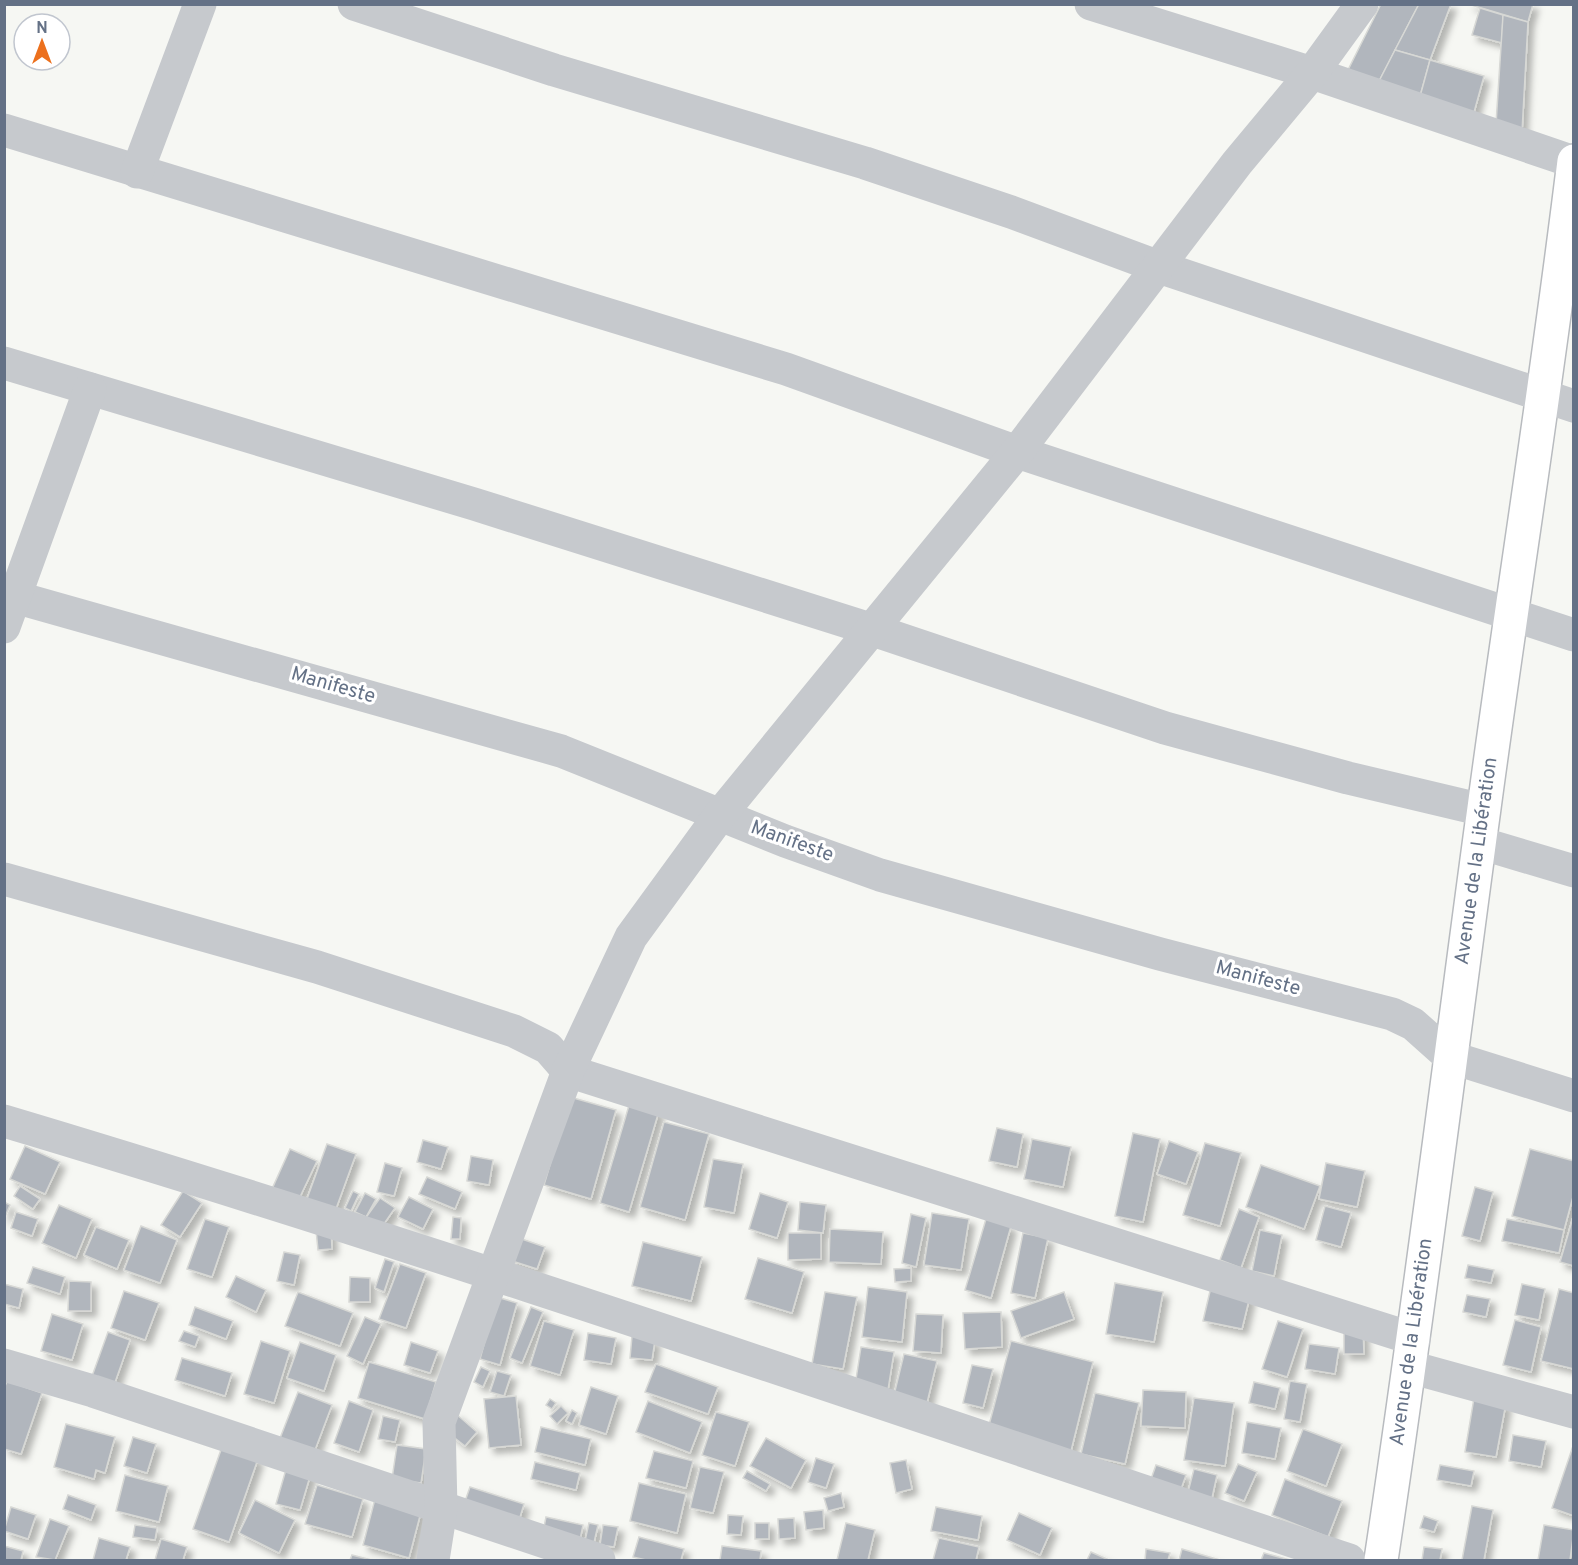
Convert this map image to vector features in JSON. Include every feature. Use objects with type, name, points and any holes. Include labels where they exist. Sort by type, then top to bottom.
[{"type":"highway","name":"Avenue de la Libération","points":[[1381,1560],[1412,1353],[1483,810],[1512,616],[1559,402],[1573,161]]},
{"type":"street","points":[[137,172],[200,4]]},
{"type":"street","points":[[354,4],[565,73],[865,163],[1011,212],[1159,267],[1559,402]]},
{"type":"street","points":[[1091,4],[1312,74],[1573,161]]},
{"type":"street","points":[[433,1560],[441,1509],[439,1422],[568,1071],[631,938],[720,815],[1017,452],[1238,163],[1312,74],[1362,4]]},
{"type":"street","points":[[4,130],[786,369],[1017,452],[1574,635]]},
{"type":"street","points":[[4,363],[474,504],[870,629],[1165,728],[1348,778],[1483,810]]},
{"type":"street","points":[[8,606],[90,389]]},
{"type":"street","name":"Manifeste","points":[[8,606],[561,751],[720,815],[891,878],[1160,954],[1392,1014],[1413,1024],[1450,1057],[1574,1096]]},
{"type":"street","points":[[1480,843],[1574,871]]},
{"type":"street","points":[[4,879],[316,967],[513,1031],[548,1048],[568,1071],[1412,1353],[1574,1412]]},
{"type":"street","points":[[4,1121],[183,1174],[492,1274],[1349,1560]]},
{"type":"street","points":[[4,1365],[93,1390],[441,1509],[599,1560]]},
{"type":"building","points":[[1381,4],[1419,4],[1376,87],[1347,72]]},
{"type":"building","points":[[1419,4],[1451,4],[1430,60],[1395,50]]},
{"type":"building","points":[[1468,4],[1533,4],[1528,22]]},
{"type":"building","points":[[1480,8],[1503,15],[1502,43],[1472,35]]},
{"type":"building","points":[[1503,15],[1528,22],[1522,132],[1496,124]]},
{"type":"building","points":[[1395,50],[1430,60],[1419,100],[1376,87]]},
{"type":"building","points":[[1430,60],[1484,76],[1473,116],[1419,100]]},
{"type":"building","points":[[570,1097],[616,1110],[591,1199],[544,1185]]},
{"type":"building","points":[[630,1102],[659,1111],[629,1212],[600,1203]]},
{"type":"building","points":[[664,1122],[709,1134],[685,1220],[640,1207]]},
{"type":"building","points":[[997,1128],[1023,1134],[1017,1167],[989,1161]]},
{"type":"building","points":[[1133,1133],[1160,1139],[1143,1222],[1115,1216]]},
{"type":"building","points":[[1032,1139],[1071,1147],[1063,1187],[1024,1179]]},
{"type":"building","points":[[423,1140],[448,1147],[441,1169],[417,1162]]},
{"type":"building","points":[[1169,1141],[1198,1152],[1186,1184],[1157,1174]]},
{"type":"building","points":[[1205,1143],[1241,1153],[1220,1226],[1183,1215]]},
{"type":"building","points":[[327,1144],[356,1154],[333,1217],[304,1207]]},
{"type":"building","points":[[25,1146],[60,1162],[45,1194],[10,1179]]},
{"type":"building","points":[[290,1149],[317,1161],[298,1201],[272,1189]]},
{"type":"building","points":[[1530,1149],[1574,1161],[1574,1193],[1564,1230],[1512,1216]]},
{"type":"building","points":[[471,1156],[493,1160],[489,1185],[467,1181]]},
{"type":"building","points":[[713,1159],[743,1164],[734,1213],[704,1207]]},
{"type":"building","points":[[385,1163],[402,1168],[394,1196],[377,1192]]},
{"type":"building","points":[[1326,1163],[1365,1171],[1357,1207],[1319,1199]]},
{"type":"building","points":[[1261,1165],[1320,1186],[1304,1229],[1246,1207]]},
{"type":"building","points":[[427,1177],[462,1192],[455,1209],[419,1194]]},
{"type":"building","points":[[20,1186],[40,1199],[33,1209],[14,1196]]},
{"type":"building","points":[[1475,1187],[1493,1192],[1480,1241],[1462,1236]]},
{"type":"building","points":[[183,1191],[202,1203],[180,1237],[161,1225]]},
{"type":"building","points":[[353,1191],[359,1194],[351,1211],[345,1208]]},
{"type":"building","points":[[365,1193],[376,1199],[366,1217],[355,1212]]},
{"type":"building","points":[[760,1193],[788,1202],[777,1238],[749,1229]]},
{"type":"building","points":[[409,1197],[433,1209],[423,1229],[398,1217]]},
{"type":"building","points":[[380,1198],[395,1208],[377,1234],[362,1223]]},
{"type":"building","points":[[4,1202],[10,1205],[4,1219]]},
{"type":"building","points":[[800,1202],[826,1205],[823,1233],[798,1230]]},
{"type":"building","points":[[59,1205],[92,1219],[76,1258],[42,1243]]},
{"type":"building","points":[[1325,1206],[1351,1213],[1341,1247],[1316,1240]]},
{"type":"building","points":[[1239,1209],[1259,1217],[1241,1268],[1220,1260]]},
{"type":"building","points":[[16,1212],[38,1219],[32,1236],[11,1228]]},
{"type":"building","points":[[932,1213],[969,1219],[961,1270],[924,1265]]},
{"type":"building","points":[[911,1214],[926,1218],[916,1267],[902,1263]]},
{"type":"building","points":[[1574,1214],[1574,1266],[1560,1262]]},
{"type":"building","points":[[453,1217],[461,1218],[460,1239],[451,1239]]},
{"type":"building","points":[[205,1219],[229,1227],[212,1277],[187,1269]]},
{"type":"building","points":[[986,1219],[1011,1226],[991,1298],[965,1290]]},
{"type":"building","points":[[1507,1219],[1564,1230],[1559,1253],[1502,1241]]},
{"type":"building","points":[[141,1226],[177,1240],[160,1283],[124,1270]]},
{"type":"building","points":[[96,1227],[129,1240],[117,1269],[84,1255]]},
{"type":"building","points":[[331,1229],[332,1249],[318,1250],[316,1230]]},
{"type":"building","points":[[830,1229],[883,1232],[881,1264],[829,1262]]},
{"type":"building","points":[[1260,1230],[1282,1235],[1274,1276],[1252,1271]]},
{"type":"building","points":[[788,1233],[821,1233],[821,1259],[788,1260]]},
{"type":"building","points":[[1023,1233],[1048,1238],[1035,1298],[1011,1293]]},
{"type":"building","points":[[516,1237],[545,1247],[537,1269],[509,1260]]},
{"type":"building","points":[[643,1242],[702,1257],[691,1301],[632,1286]]},
{"type":"building","points":[[284,1252],[300,1255],[294,1285],[277,1281]]},
{"type":"building","points":[[758,1258],[804,1272],[792,1313],[745,1299]]},
{"type":"building","points":[[385,1259],[394,1262],[384,1292],[375,1288]]},
{"type":"building","points":[[400,1264],[426,1273],[406,1328],[379,1319]]},
{"type":"building","points":[[1468,1265],[1494,1270],[1491,1283],[1465,1278]]},
{"type":"building","points":[[33,1267],[65,1277],[60,1294],[27,1283]]},
{"type":"building","points":[[911,1268],[911,1281],[895,1282],[894,1269]]},
{"type":"building","points":[[236,1276],[266,1290],[256,1312],[226,1297]]},
{"type":"building","points":[[350,1277],[370,1278],[370,1302],[349,1302]]},
{"type":"building","points":[[69,1281],[91,1282],[91,1311],[68,1311]]},
{"type":"building","points":[[1115,1283],[1163,1292],[1154,1342],[1106,1334]]},
{"type":"building","points":[[4,1284],[23,1289],[19,1308],[4,1304]]},
{"type":"building","points":[[1522,1284],[1545,1289],[1539,1320],[1515,1315]]},
{"type":"building","points":[[868,1287],[907,1292],[902,1342],[862,1337]]},
{"type":"building","points":[[1211,1287],[1250,1296],[1242,1329],[1203,1321]]},
{"type":"building","points":[[1559,1289],[1574,1293],[1574,1369],[1541,1361]]},
{"type":"building","points":[[124,1291],[159,1303],[145,1340],[111,1328]]},
{"type":"building","points":[[298,1292],[353,1313],[340,1346],[285,1326]]},
{"type":"building","points":[[825,1292],[857,1297],[843,1369],[812,1364]]},
{"type":"building","points":[[1064,1292],[1074,1319],[1021,1338],[1011,1311]]},
{"type":"building","points":[[1467,1295],[1490,1299],[1486,1317],[1463,1312]]},
{"type":"building","points":[[497,1297],[517,1303],[500,1365],[480,1359]]},
{"type":"building","points":[[195,1307],[233,1321],[226,1339],[189,1325]]},
{"type":"building","points":[[531,1307],[543,1312],[522,1363],[510,1358]]},
{"type":"building","points":[[1001,1312],[1002,1347],[965,1349],[963,1313]]},
{"type":"building","points":[[52,1314],[83,1324],[72,1360],[41,1351]]},
{"type":"building","points":[[916,1314],[943,1315],[941,1353],[913,1351]]},
{"type":"building","points":[[365,1317],[381,1324],[363,1364],[347,1356]]},
{"type":"building","points":[[1515,1320],[1541,1327],[1531,1372],[1503,1365]]},
{"type":"building","points":[[544,1321],[574,1330],[560,1375],[530,1366]]},
{"type":"building","points":[[1278,1321],[1303,1329],[1287,1377],[1262,1369]]},
{"type":"building","points":[[1344,1329],[1363,1329],[1364,1354],[1344,1354]]},
{"type":"building","points":[[184,1331],[199,1336],[195,1347],[179,1341]]},
{"type":"building","points":[[108,1332],[130,1340],[113,1388],[91,1379]]},
{"type":"building","points":[[588,1333],[616,1338],[611,1364],[584,1360]]},
{"type":"building","points":[[632,1336],[655,1340],[652,1360],[630,1358]]},
{"type":"building","points":[[261,1341],[290,1351],[274,1403],[244,1394]]},
{"type":"building","points":[[1011,1341],[1093,1362],[1071,1451],[988,1429]]},
{"type":"building","points":[[300,1342],[336,1355],[324,1391],[287,1378]]},
{"type":"building","points":[[411,1342],[438,1351],[430,1373],[404,1365]]},
{"type":"building","points":[[1309,1344],[1339,1348],[1335,1374],[1305,1369]]},
{"type":"building","points":[[861,1347],[894,1352],[887,1396],[854,1392]]},
{"type":"building","points":[[904,1354],[937,1361],[927,1403],[894,1395]]},
{"type":"building","points":[[182,1358],[232,1373],[225,1396],[175,1380]]},
{"type":"building","points":[[369,1362],[436,1382],[425,1419],[358,1398]]},
{"type":"building","points":[[656,1364],[718,1387],[708,1414],[645,1392]]},
{"type":"building","points":[[972,1365],[993,1369],[983,1408],[963,1403]]},
{"type":"building","points":[[481,1367],[490,1371],[483,1387],[474,1382]]},
{"type":"building","points":[[497,1371],[511,1375],[504,1396],[490,1392]]},
{"type":"building","points":[[7,1381],[42,1393],[21,1454],[4,1449],[4,1389]]},
{"type":"building","points":[[1290,1381],[1307,1384],[1300,1422],[1284,1419]]},
{"type":"building","points":[[1254,1382],[1280,1388],[1275,1409],[1249,1403]]},
{"type":"building","points":[[591,1387],[618,1396],[606,1434],[579,1425]]},
{"type":"building","points":[[1143,1390],[1186,1392],[1185,1428],[1141,1426]]},
{"type":"building","points":[[298,1392],[332,1405],[312,1458],[277,1446]]},
{"type":"building","points":[[1095,1393],[1139,1403],[1125,1464],[1081,1454]]},
{"type":"building","points":[[516,1396],[521,1445],[489,1448],[484,1399]]},
{"type":"building","points":[[1194,1398],[1234,1403],[1225,1466],[1184,1460]]},
{"type":"building","points":[[1474,1398],[1506,1403],[1496,1457],[1465,1452]]},
{"type":"building","points":[[550,1399],[556,1403],[552,1409],[546,1405]]},
{"type":"building","points":[[349,1401],[373,1410],[359,1452],[334,1443]]},
{"type":"building","points":[[648,1401],[702,1422],[690,1453],[636,1432]]},
{"type":"building","points":[[561,1406],[568,1413],[557,1424],[550,1416]]},
{"type":"building","points":[[572,1410],[577,1413],[572,1424],[566,1421]]},
{"type":"building","points":[[716,1412],[749,1422],[735,1466],[702,1455]]},
{"type":"building","points":[[455,1413],[477,1432],[465,1446],[442,1428]]},
{"type":"building","points":[[383,1416],[400,1420],[395,1442],[378,1439]]},
{"type":"building","points":[[1247,1422],[1281,1428],[1275,1459],[1242,1453]]},
{"type":"building","points":[[66,1424],[115,1437],[105,1473],[96,1470],[94,1479],[54,1467]]},
{"type":"building","points":[[541,1427],[591,1439],[585,1465],[535,1452]]},
{"type":"building","points":[[1303,1429],[1342,1444],[1326,1486],[1287,1471]]},
{"type":"building","points":[[1513,1435],[1546,1441],[1541,1467],[1509,1461]]},
{"type":"building","points":[[133,1437],[156,1444],[147,1473],[124,1466]]},
{"type":"building","points":[[766,1438],[806,1460],[791,1488],[750,1466]]},
{"type":"building","points":[[1574,1443],[1574,1516],[1552,1508]]},
{"type":"building","points":[[397,1445],[426,1449],[421,1483],[392,1479]]},
{"type":"building","points":[[222,1447],[258,1459],[229,1542],[193,1529]]},
{"type":"building","points":[[654,1451],[693,1461],[686,1488],[646,1478]]},
{"type":"building","points":[[816,1458],[834,1464],[826,1488],[808,1482]]},
{"type":"building","points":[[906,1460],[912,1489],[896,1493],[890,1463]]},
{"type":"building","points":[[535,1462],[580,1473],[576,1490],[531,1479]]},
{"type":"building","points":[[1238,1464],[1257,1472],[1244,1501],[1225,1493]]},
{"type":"building","points":[[1156,1465],[1186,1475],[1180,1492],[1150,1482]]},
{"type":"building","points":[[1440,1465],[1474,1471],[1471,1486],[1437,1480]]},
{"type":"building","points":[[287,1466],[311,1473],[300,1510],[276,1504]]},
{"type":"building","points":[[700,1467],[724,1472],[713,1513],[690,1508]]},
{"type":"building","points":[[1194,1469],[1217,1475],[1212,1498],[1188,1492]]},
{"type":"building","points":[[747,1471],[770,1484],[766,1491],[743,1478]]},
{"type":"building","points":[[125,1475],[168,1486],[159,1522],[116,1511]]},
{"type":"building","points":[[1285,1479],[1342,1501],[1328,1537],[1272,1515]]},
{"type":"building","points":[[639,1483],[686,1494],[677,1533],[630,1521]]},
{"type":"building","points":[[317,1485],[363,1499],[352,1537],[305,1524]]},
{"type":"building","points":[[470,1487],[524,1504],[517,1527],[462,1510]]},
{"type":"building","points":[[841,1493],[844,1507],[828,1511],[824,1498]]},
{"type":"building","points":[[68,1495],[96,1505],[91,1520],[63,1509]]},
{"type":"building","points":[[376,1495],[422,1508],[409,1558],[363,1545]]},
{"type":"building","points":[[255,1500],[295,1520],[279,1553],[239,1533]]},
{"type":"building","points":[[1472,1506],[1493,1510],[1484,1560],[1462,1560]]},
{"type":"building","points":[[11,1507],[36,1515],[28,1539],[4,1531]]},
{"type":"building","points":[[936,1507],[982,1516],[978,1540],[931,1531]]},
{"type":"building","points":[[823,1510],[824,1528],[806,1530],[804,1512]]},
{"type":"building","points":[[1019,1513],[1052,1528],[1040,1555],[1007,1540]]},
{"type":"building","points":[[728,1515],[743,1516],[741,1535],[727,1534]]},
{"type":"building","points":[[1424,1516],[1438,1521],[1434,1532],[1420,1528]]},
{"type":"building","points":[[546,1517],[583,1525],[579,1545],[542,1537]]},
{"type":"building","points":[[794,1518],[795,1538],[779,1539],[778,1519]]},
{"type":"building","points":[[50,1519],[69,1526],[55,1560],[36,1557]]},
{"type":"building","points":[[589,1523],[598,1525],[593,1547],[584,1545]]},
{"type":"building","points":[[755,1523],[769,1523],[769,1539],[755,1539]]},
{"type":"building","points":[[846,1523],[875,1530],[868,1560],[837,1560]]},
{"type":"building","points":[[135,1525],[157,1528],[155,1540],[133,1537]]},
{"type":"building","points":[[603,1525],[618,1527],[614,1547],[600,1545]]},
{"type":"building","points":[[1544,1525],[1574,1530],[1570,1560],[1538,1560]]},
{"type":"building","points":[[639,1537],[684,1549],[681,1560],[646,1560],[633,1557]]},
{"type":"building","points":[[99,1538],[130,1547],[126,1560],[93,1560]]},
{"type":"building","points":[[939,1538],[979,1547],[976,1560],[933,1560]]},
{"type":"building","points":[[161,1539],[187,1547],[183,1560],[155,1560]]},
{"type":"building","points":[[4,1546],[23,1551],[21,1560],[4,1560]]},
{"type":"building","points":[[722,1546],[761,1551],[760,1560],[720,1560]]},
{"type":"building","points":[[1424,1547],[1442,1549],[1440,1560],[1422,1560]]},
{"type":"building","points":[[1146,1549],[1170,1553],[1168,1560],[1145,1560]]},
{"type":"building","points":[[1182,1549],[1220,1560],[1179,1560]]},
{"type":"building","points":[[1091,1552],[1109,1560],[1087,1560]]},
{"type":"building","points":[[1264,1553],[1290,1560],[1261,1560]]},
{"type":"building","points":[[352,1555],[372,1560],[350,1560]]}]
